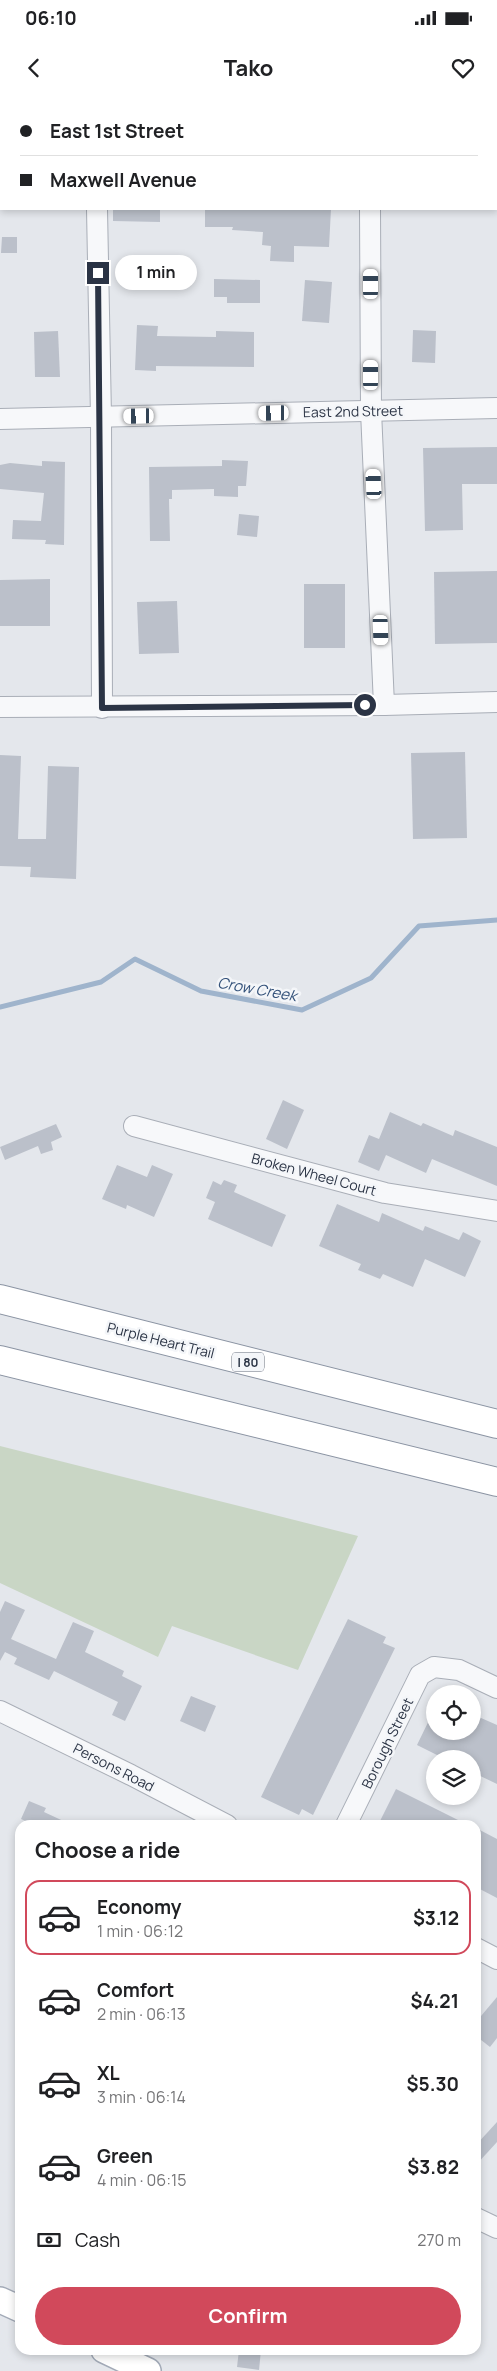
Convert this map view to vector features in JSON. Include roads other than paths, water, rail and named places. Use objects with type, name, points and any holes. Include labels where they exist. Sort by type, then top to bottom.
[{"type":"highway","name":"Purple Heart Trail","points":[[0,1300],[497,1424]]},
{"type":"highway","points":[[0,1360],[497,1482]]},
{"type":"main road","points":[[0,2300],[15,2307]]},
{"type":"main road","points":[[116,2360],[148,2371]]},
{"type":"street","points":[[96,210],[101,417],[102,708]]},
{"type":"street","points":[[370,210],[371,411],[384,705]]},
{"type":"street","name":"East 2nd Street","points":[[0,419],[497,408]]},
{"type":"street","points":[[0,707],[102,708],[497,702]]},
{"type":"street","name":"Broken Wheel Court","points":[[134,1126],[385,1193],[497,1211]]},
{"type":"street","name":"Borough Street","points":[[348,1820],[420,1675],[434,1667],[459,1670],[497,1688]]},
{"type":"street","name":"Persons Road","points":[[0,1711],[131,1775],[217,1820]]},
{"type":"street","points":[[481,1951],[497,1959]]},
{"type":"street","points":[[481,2220],[497,2228]]},
{"type":"waterway","name":"Crow Creek","points":[[0,1007],[101,982],[135,959],[201,991],[302,1010],[371,978],[419,926],[497,920]]}]
